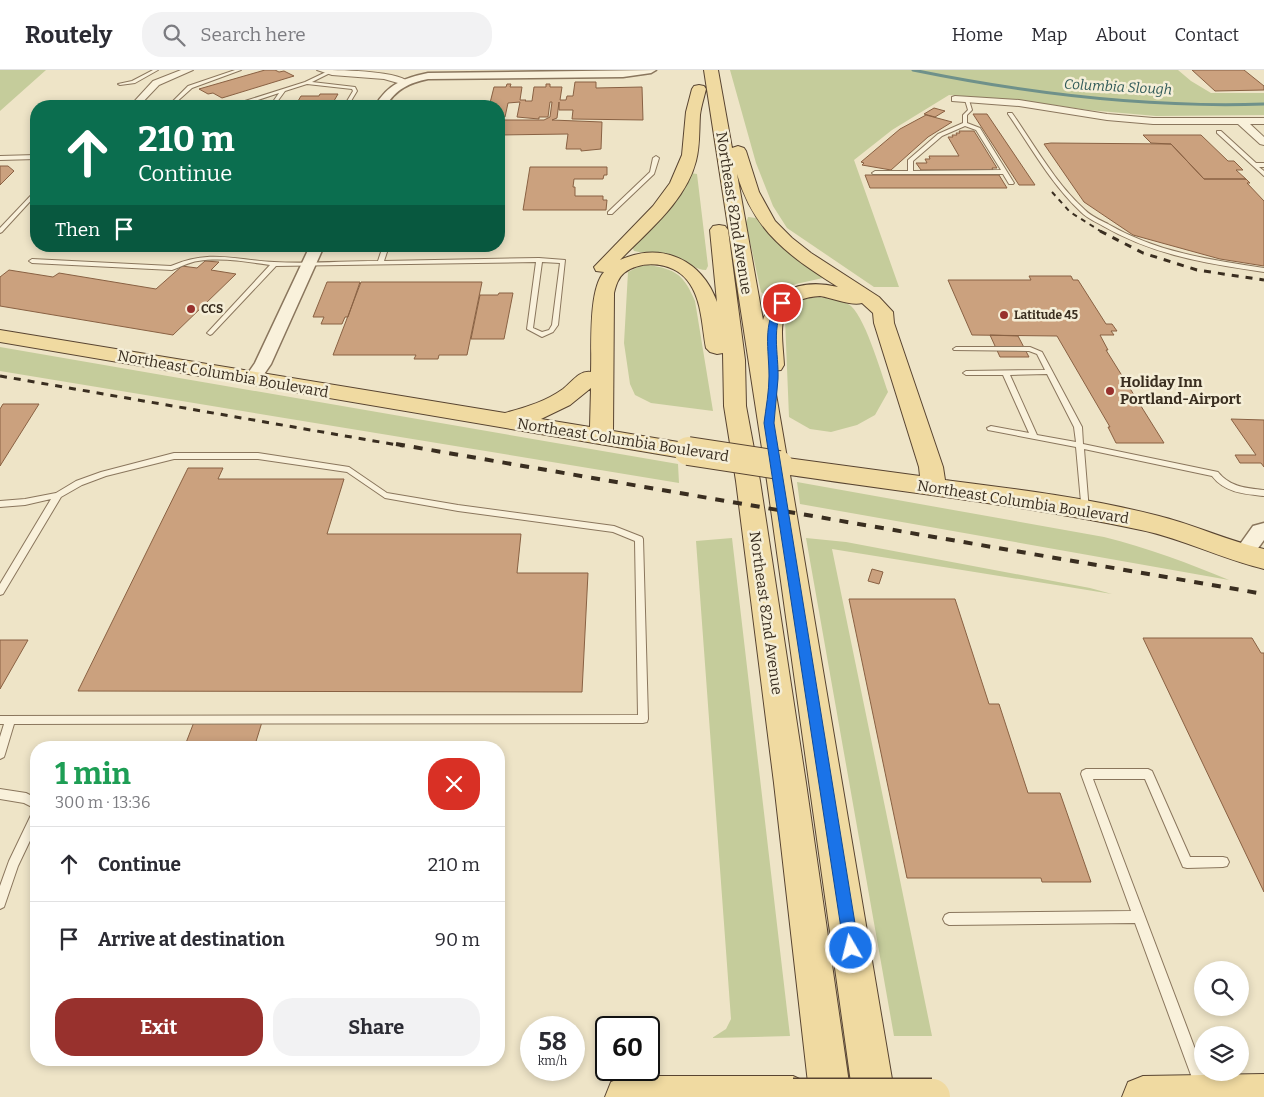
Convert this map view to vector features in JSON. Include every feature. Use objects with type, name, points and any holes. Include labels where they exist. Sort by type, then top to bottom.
[{"type":"main road","points":[[707,79],[727,114],[750,189],[762,215],[791,246],[875,303],[883,312],[884,323],[931,467],[934,488]]},
{"type":"main road","points":[[593,436],[588,378],[591,293],[594,282],[600,271],[652,219],[678,185],[687,167],[690,153],[693,114],[707,79]]},
{"type":"main road","name":"Northeast 82nd Avenue","points":[[707,79],[734,360],[734,406],[748,481],[791,792],[830,1097]]},
{"type":"main road","name":"Northeast 82nd Avenue","points":[[707,79],[769,423],[874,1097]]},
{"type":"main road","points":[[593,436],[604,288],[608,278],[616,268],[633,261],[658,259],[668,261],[683,267],[697,278],[702,288],[720,361],[734,406]]},
{"type":"main road","points":[[769,423],[774,378],[772,323],[775,312],[782,303],[795,294],[802,292],[829,290],[847,294],[856,299],[884,323]]},
{"type":"main road","name":"Northeast Columbia Boulevard","points":[[0,336],[499,421],[1085,511],[1157,524],[1212,541],[1257,561]]},
{"type":"main road","points":[[499,421],[533,413],[558,404],[575,392],[588,378]]},
{"type":"main road","points":[[1143,1097],[1264,1096]]},
{"type":"main road","points":[[626,1097],[932,1097]]},
{"type":"street","points":[[141,100],[156,83],[189,70]]},
{"type":"street","points":[[384,100],[388,92],[405,82],[428,76],[464,72],[629,74],[651,70]]},
{"type":"street","points":[[324,71],[388,75],[405,82]]},
{"type":"street","points":[[955,99],[1019,104],[1153,121],[1264,121]]},
{"type":"street","points":[[1242,122],[1264,142]]},
{"type":"street","points":[[252,379],[263,364],[315,252]]},
{"type":"street","points":[[1257,561],[1260,532],[1264,530]]},
{"type":"lane","points":[[120,84],[132,82],[156,70]]},
{"type":"lane","points":[[176,100],[190,86],[239,70]]},
{"type":"lane","points":[[253,100],[307,83],[324,71]]},
{"type":"lane","points":[[307,83],[353,88],[355,91],[350,100]]},
{"type":"lane","points":[[276,100],[283,90]]},
{"type":"lane","points":[[965,124],[965,115],[970,110],[968,100]]},
{"type":"lane","points":[[1010,114],[1067,194],[1082,211],[1108,228],[1133,240],[1164,251],[1206,262],[1264,270]]},
{"type":"lane","points":[[911,172],[910,161],[940,135],[965,124],[978,129],[1010,183]]},
{"type":"lane","points":[[1219,132],[1264,174]]},
{"type":"lane","points":[[0,158],[30,157]]},
{"type":"lane","points":[[610,213],[652,173],[656,158]]},
{"type":"lane","points":[[1255,165],[1264,165]]},
{"type":"lane","points":[[875,172],[1004,172]]},
{"type":"lane","points":[[0,231],[30,198]]},
{"type":"lane","points":[[381,262],[384,252]]},
{"type":"lane","points":[[32,261],[172,268],[185,261],[210,257],[274,264],[381,262],[539,260],[563,260],[555,326],[551,331],[542,335],[530,329],[539,260]]},
{"type":"lane","points":[[210,333],[274,264]]},
{"type":"lane","points":[[956,349],[1034,350],[1040,353],[1078,427],[1085,511]]},
{"type":"lane","points":[[966,373],[1050,372]]},
{"type":"lane","points":[[1006,373],[1034,436]]},
{"type":"lane","points":[[991,428],[1215,474],[1218,479],[1233,488],[1264,494]]},
{"type":"lane","points":[[0,504],[26,502],[58,495],[79,483],[104,474],[174,456],[258,456],[349,470],[385,495],[458,508],[614,529],[639,539],[643,719],[5,720],[0,754]]},
{"type":"lane","points":[[0,592],[58,495]]},
{"type":"lane","points":[[1206,1096],[1086,774],[1148,774],[1187,863],[1223,862]]},
{"type":"lane","points":[[0,794],[26,798],[30,800]]},
{"type":"lane","points":[[0,903],[13,865],[30,830]]},
{"type":"lane","points":[[949,919],[1139,917]]},
{"type":"green space","points":[[0,70],[46,70],[0,111]]},
{"type":"green space","points":[[730,70],[1178,70],[1191,81],[1211,93],[1264,93],[1264,115],[1156,116],[1088,110],[1019,100],[949,95],[892,130],[854,160],[899,287],[874,287],[787,228],[773,206],[756,163]]},
{"type":"green space","points":[[691,173],[697,174],[708,266],[706,270],[699,269],[675,258],[634,251],[632,247]]},
{"type":"green space","points":[[748,217],[756,218],[784,249],[823,278],[796,284],[767,297],[761,292],[746,223]]},
{"type":"green space","points":[[648,265],[672,271],[678,275],[687,285],[695,301],[713,411],[651,403],[635,395],[630,384],[624,343],[628,272],[640,266]]},
{"type":"green space","points":[[818,297],[848,304],[854,309],[866,330],[888,392],[875,415],[857,425],[831,432],[810,429],[789,417],[785,319],[795,303]]},
{"type":"green space","points":[[0,347],[678,464],[679,483],[0,371]]},
{"type":"green space","points":[[797,482],[1104,537],[1168,556],[1229,580],[800,504]]},
{"type":"green space","points":[[732,538],[790,1036],[712,1038],[726,1029],[731,1019],[696,541]]},
{"type":"green space","points":[[806,538],[846,542],[1090,588],[1112,594],[832,549],[932,1036],[894,1036]]},
{"type":"building","points":[[265,70],[284,71],[294,76],[222,98],[199,89]]},
{"type":"building","points":[[1192,70],[1244,70],[1264,86],[1264,90],[1215,91]]},
{"type":"building","points":[[575,82],[596,82],[596,88],[642,87],[643,120],[572,119],[573,110],[559,110],[559,102],[557,118],[552,120],[602,122],[601,149],[581,151],[581,149],[566,149],[568,134],[505,135],[505,120],[544,120],[550,117],[552,102],[550,102],[548,117],[539,117],[539,119],[517,117],[520,102],[508,103],[505,117],[505,100],[491,100],[494,87],[506,87],[507,84],[511,84],[510,87],[522,87],[520,100],[525,101],[532,101],[534,87],[546,87],[546,84],[550,84],[550,87],[562,87],[560,100],[566,100],[567,96],[573,96]]},
{"type":"building","points":[[320,94],[338,94],[334,100],[299,100],[301,96],[319,96]]},
{"type":"building","points":[[934,108],[945,111],[935,117],[924,114]]},
{"type":"building","points":[[973,114],[987,114],[1035,185],[1019,185]]},
{"type":"building","points":[[926,115],[952,122],[928,137],[891,170],[862,165],[864,163],[861,162],[900,129]]},
{"type":"building","points":[[959,131],[974,131],[997,168],[992,168],[993,170],[921,170],[916,163],[927,163],[925,159],[930,159],[929,156],[959,156],[948,137],[957,135],[956,133],[960,133]]},
{"type":"building","points":[[1143,135],[1201,135],[1228,161],[1234,161],[1243,170],[1236,170],[1246,179],[1204,179],[1171,144],[1151,143]]},
{"type":"building","points":[[1044,144],[1171,144],[1204,179],[1246,179],[1250,183],[1247,183],[1264,201],[1264,266],[1220,259],[1133,235],[1084,202]]},
{"type":"building","points":[[0,166],[8,166],[14,171],[0,185]]},
{"type":"building","points":[[530,167],[607,167],[607,175],[604,175],[603,179],[574,179],[573,187],[575,187],[575,196],[603,196],[603,200],[607,200],[606,210],[523,210]]},
{"type":"building","points":[[865,175],[999,175],[1007,188],[870,188]]},
{"type":"building","points":[[205,261],[219,262],[211,270],[236,274],[173,335],[0,306],[0,277],[9,270],[53,277],[59,273],[156,289],[182,266],[197,268]]},
{"type":"building","name":"Holiday Inn Portland-Airport","points":[[1029,276],[1071,276],[1073,280],[1078,280],[1106,324],[1112,324],[1117,331],[1111,331],[1114,335],[1100,335],[1108,350],[1106,350],[1164,443],[1116,443],[1108,427],[1110,427],[1057,336],[972,335],[948,280],[1031,280]]},
{"type":"building","points":[[327,282],[360,282],[348,317],[345,317],[342,324],[321,324],[324,317],[313,317]]},
{"type":"building","points":[[361,282],[482,282],[467,355],[439,355],[438,359],[414,359],[416,355],[333,355]]},
{"type":"building","points":[[499,293],[513,293],[504,339],[471,339],[480,295],[498,295]]},
{"type":"building","points":[[990,335],[1018,336],[1029,357],[1000,357]]},
{"type":"building","points":[[3,404],[39,404],[0,466],[0,409]]},
{"type":"building","points":[[1231,419],[1264,420],[1264,467],[1261,463],[1240,463],[1235,455],[1256,455]]},
{"type":"building","points":[[188,468],[223,468],[218,479],[344,479],[327,534],[521,534],[517,573],[588,573],[582,692],[78,691]]},
{"type":"building","points":[[872,569],[883,572],[879,584],[868,581]]},
{"type":"building","points":[[849,599],[955,599],[989,704],[999,704],[1028,793],[1060,793],[1091,882],[1042,882],[1041,878],[907,878]]},
{"type":"building","points":[[1143,638],[1252,638],[1261,653],[1264,653],[1264,892]]},
{"type":"building","points":[[0,640],[28,640],[0,689]]},
{"type":"building","points":[[194,722],[262,722],[256,741],[187,741]]},
{"type":"waterway","name":"Columbia Slough","points":[[913,70],[1000,86],[1088,97],[1175,104],[1264,104]]},
{"type":"railway","points":[[1052,192],[1070,212],[1102,232]]},
{"type":"railway","points":[[1100,231],[1143,253],[1197,270],[1264,280]]},
{"type":"railway","points":[[0,376],[403,446]]},
{"type":"railway","points":[[396,444],[1264,594]]},
{"type":"place","name":"CCS","points":[[191,309]]},
{"type":"place","name":"Latitude 45","points":[[1004,315]]},
{"type":"place","name":"Holiday Inn Portland-Airport","points":[[1110,391]]},
{"type":"route","points":[[782,303],[775,312],[772,323],[774,378],[769,423],[794,573],[851,948]]}]
